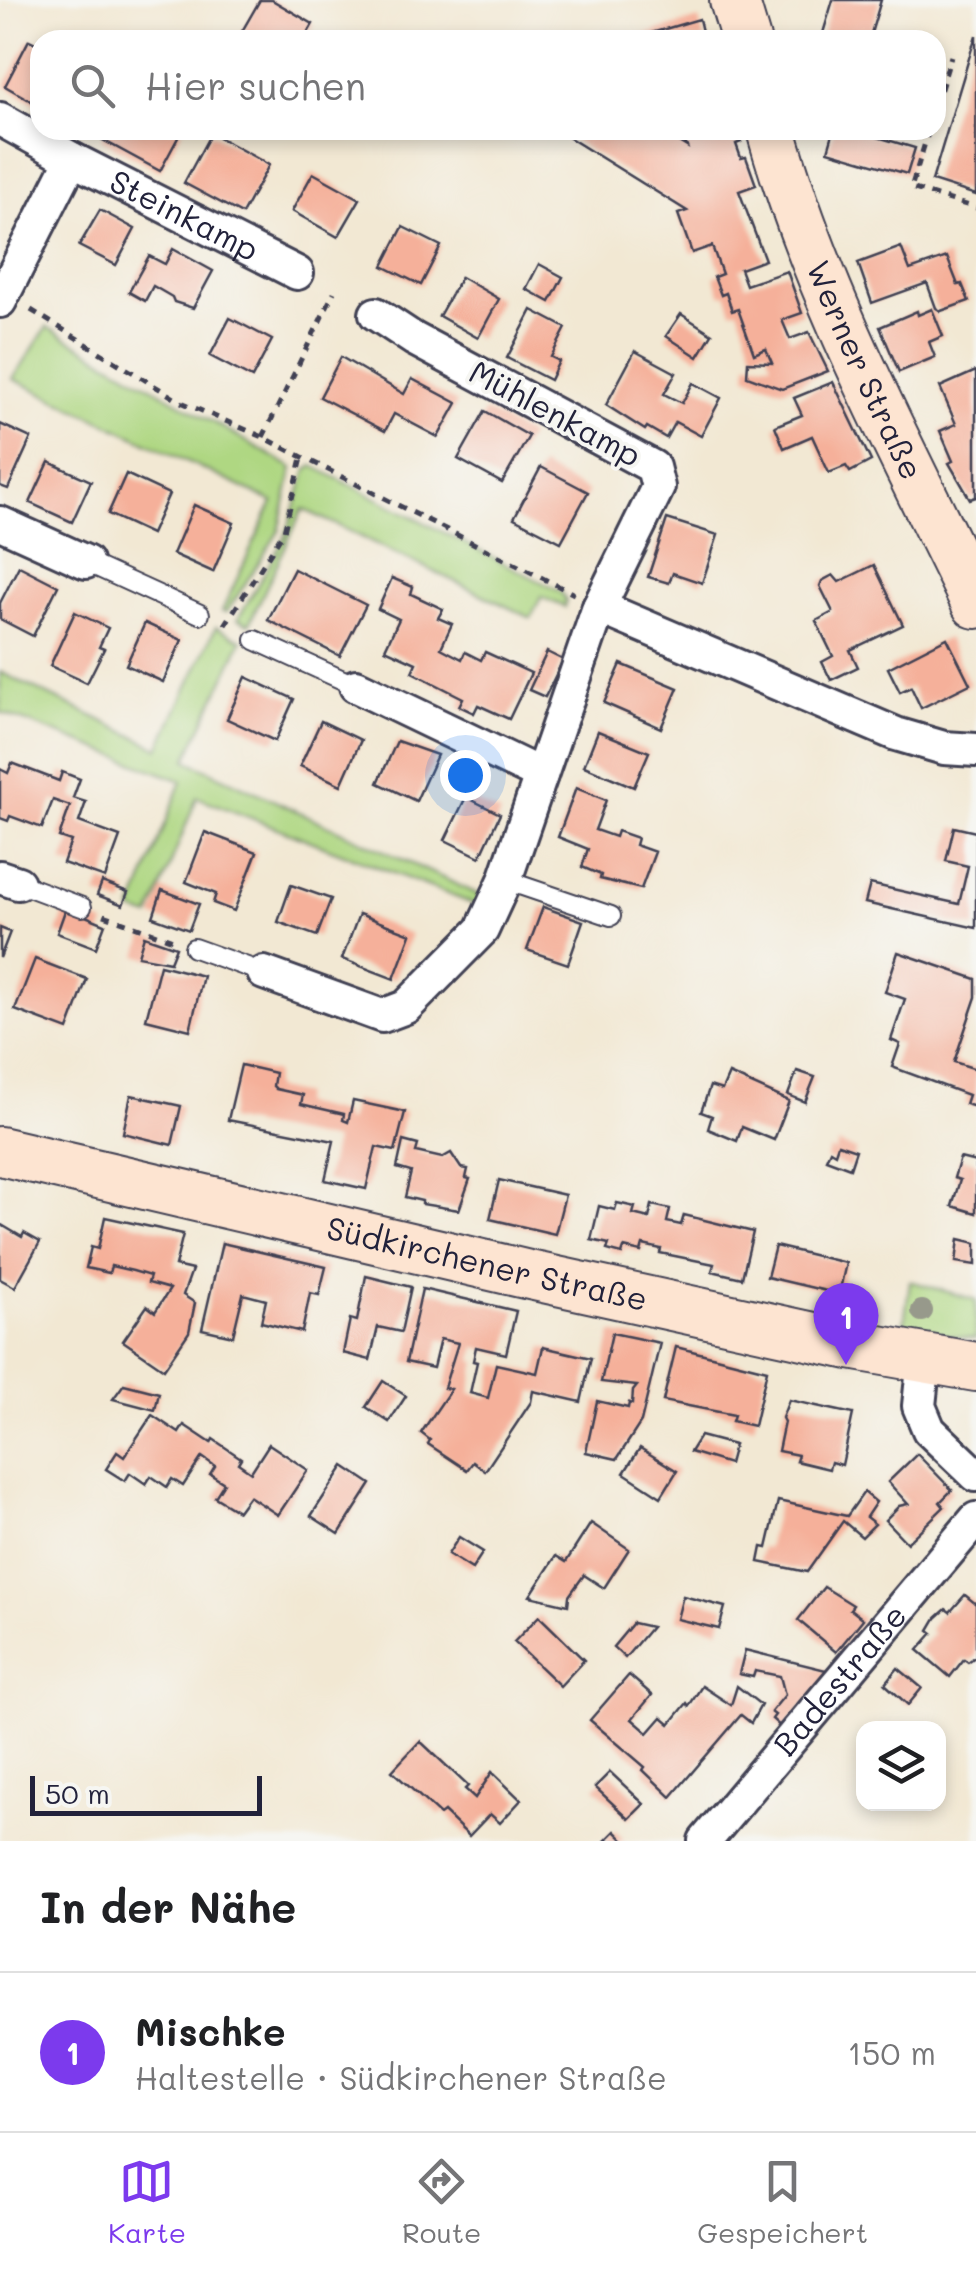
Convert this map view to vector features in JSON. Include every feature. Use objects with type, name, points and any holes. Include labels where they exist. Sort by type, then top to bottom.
[{"type":"street","points":[[734,0],[743,30]]},
{"type":"street","name":"Steinkamp","points":[[0,119],[30,136]]},
{"type":"street","name":"Steinkamp","points":[[38,140],[297,273]]},
{"type":"street","name":"Werner Straße","points":[[774,140],[810,251],[840,324],[976,604]]},
{"type":"street","name":"Steinkamp","points":[[2,298],[72,159]]},
{"type":"street","name":"Mühlenkamp","points":[[264,974],[382,1016],[406,1007],[482,930],[505,880],[599,607],[658,487],[653,467],[414,339],[376,314]]},
{"type":"street","points":[[0,523],[86,562]]},
{"type":"street","points":[[599,607],[896,734],[944,748],[976,750]]},
{"type":"street","points":[[356,686],[541,775]]},
{"type":"street","name":"Südkirchener Straße","points":[[0,1151],[525,1274],[976,1367]]},
{"type":"street","points":[[924,1358],[919,1406],[929,1430],[976,1474]]},
{"type":"street","name":"Badestraße","points":[[705,1841],[976,1519]]},
{"type":"lane","points":[[86,562],[200,614]]},
{"type":"lane","points":[[256,640],[356,686]]},
{"type":"lane","points":[[9,880],[82,906]]},
{"type":"lane","points":[[505,880],[611,916]]},
{"type":"lane","name":"Mühlenkamp","points":[[194,948],[264,974]]},
{"type":"path","points":[[946,70],[950,56]]},
{"type":"path","points":[[924,140],[912,188],[976,208]]},
{"type":"path","points":[[297,273],[376,314]]},
{"type":"path","points":[[263,437],[334,292]]},
{"type":"path","points":[[2,298],[181,402],[263,437],[599,607]]},
{"type":"path","points":[[225,625],[284,530],[302,458]]},
{"type":"path","points":[[200,614],[256,640]]},
{"type":"path","points":[[82,906],[194,948]]},
{"type":"green space","points":[[47,327],[293,468],[279,531],[227,612],[222,611],[273,502],[13,379]]},
{"type":"green space","points":[[313,466],[561,592],[565,607],[541,597],[531,618],[303,509],[249,624],[238,619],[286,535],[307,470]]},
{"type":"green space","points":[[216,627],[242,640],[186,760],[484,897],[481,907],[197,797],[150,917],[132,911],[182,781],[0,712],[0,672],[159,748]]},
{"type":"green space","points":[[910,1281],[976,1300],[976,1339],[903,1330]]},
{"type":"building","points":[[260,0],[272,0],[313,24],[310,30],[243,30]]},
{"type":"building","points":[[833,0],[881,0],[872,30],[824,30]]},
{"type":"building","points":[[699,19],[702,30],[662,30]]},
{"type":"building","points":[[976,35],[976,195],[932,181]]},
{"type":"building","points":[[29,40],[30,40],[30,100],[5,86]]},
{"type":"building","points":[[103,140],[177,140],[160,171]]},
{"type":"building","points":[[207,140],[224,140],[269,165],[242,214],[184,183]]},
{"type":"building","points":[[573,140],[675,140],[687,147],[684,140],[740,140],[736,144],[741,158],[746,157],[756,185],[739,191],[765,260],[740,269],[746,285],[787,271],[802,313],[782,320],[790,339],[809,332],[828,371],[782,389],[747,376],[748,362],[772,363],[766,349],[754,354],[738,309],[732,311],[726,293],[721,295],[714,277],[722,274],[712,246],[692,253],[678,214],[687,211]]},
{"type":"building","points":[[831,140],[888,140],[915,148],[907,174],[828,151]]},
{"type":"building","points":[[313,173],[360,199],[338,237],[292,211]]},
{"type":"building","points":[[100,210],[135,229],[116,265],[79,246]]},
{"type":"building","points":[[403,227],[441,246],[421,285],[383,266]]},
{"type":"building","points":[[901,247],[910,270],[947,257],[969,301],[941,311],[936,308],[927,283],[872,303],[858,263]]},
{"type":"building","points":[[173,249],[213,271],[193,308],[174,302],[153,286],[145,301],[129,292],[149,256],[165,264]]},
{"type":"building","points":[[539,264],[563,277],[550,302],[526,289]]},
{"type":"building","points":[[461,277],[499,299],[478,338],[439,316]]},
{"type":"building","points":[[932,309],[943,336],[929,342],[935,357],[899,372],[880,327],[917,311],[918,315]]},
{"type":"building","points":[[532,310],[566,328],[551,357],[559,361],[550,380],[507,358]]},
{"type":"building","points":[[681,314],[712,334],[698,357],[666,336]]},
{"type":"building","points":[[230,318],[272,340],[252,378],[210,356]]},
{"type":"building","points":[[635,351],[676,373],[664,394],[682,403],[693,383],[721,398],[701,436],[675,422],[666,438],[647,427],[645,430],[606,405]]},
{"type":"building","points":[[341,357],[404,394],[412,379],[457,403],[438,437],[394,414],[385,431],[320,397]]},
{"type":"building","points":[[976,371],[976,497],[970,499],[949,463],[953,461],[940,431],[956,424],[940,387]]},
{"type":"building","points":[[833,382],[871,461],[850,472],[846,466],[829,473],[812,436],[784,448],[775,426],[802,415],[794,398]]},
{"type":"building","points":[[485,411],[529,436],[502,483],[458,459]]},
{"type":"building","points":[[0,424],[31,438],[8,489],[0,486]]},
{"type":"building","points":[[49,462],[91,481],[72,522],[30,503]]},
{"type":"building","points":[[541,467],[588,492],[561,542],[514,518]]},
{"type":"building","points":[[126,474],[169,494],[151,534],[108,514]]},
{"type":"building","points":[[194,505],[234,523],[213,572],[173,554]]},
{"type":"building","points":[[667,519],[718,535],[702,583],[673,573],[669,583],[648,577]]},
{"type":"building","points":[[874,565],[903,625],[850,650],[858,667],[831,680],[822,662],[833,656],[816,621],[833,612],[820,586],[833,575],[839,582]]},
{"type":"building","points":[[19,566],[58,586],[33,636],[0,619],[0,603]]},
{"type":"building","points":[[294,569],[366,605],[340,656],[268,620]]},
{"type":"building","points":[[392,578],[413,587],[411,594],[443,609],[438,618],[452,624],[441,648],[462,659],[465,652],[481,660],[485,652],[531,673],[509,719],[478,705],[474,713],[459,706],[463,698],[412,672],[416,663],[385,649],[399,619],[378,609]]},
{"type":"building","points":[[75,612],[108,628],[99,647],[104,649],[87,683],[50,666]]},
{"type":"building","points":[[145,623],[182,640],[163,682],[126,665]]},
{"type":"building","points":[[947,638],[970,684],[921,708],[911,687],[900,692],[888,668]]},
{"type":"building","points":[[547,652],[563,660],[545,697],[529,690]]},
{"type":"building","points":[[621,664],[678,688],[661,728],[604,703]]},
{"type":"building","points":[[246,677],[294,699],[275,741],[227,719]]},
{"type":"building","points":[[321,721],[361,740],[341,785],[300,766]]},
{"type":"building","points":[[598,731],[649,752],[634,787],[584,766]]},
{"type":"building","points":[[397,741],[437,755],[416,801],[378,783]]},
{"type":"building","points":[[12,763],[59,781],[62,772],[80,779],[73,798],[86,802],[79,822],[120,837],[105,878],[63,863],[71,841],[59,837],[70,806],[53,800],[42,828],[10,816],[8,821],[0,818],[0,769],[8,773]]},
{"type":"building","points":[[576,788],[606,800],[595,830],[615,837],[617,831],[637,838],[635,845],[655,852],[641,889],[600,879],[601,875],[582,867],[588,849],[558,837]]},
{"type":"building","points":[[466,797],[500,814],[480,857],[445,840]]},
{"type":"building","points":[[954,827],[976,832],[976,928],[865,903],[870,884],[959,904],[968,866],[946,861]]},
{"type":"building","points":[[205,832],[257,852],[234,911],[213,903],[216,894],[186,882]]},
{"type":"building","points":[[102,882],[128,892],[123,905],[97,895]]},
{"type":"building","points":[[291,885],[331,899],[317,936],[278,922]]},
{"type":"building","points":[[162,890],[199,904],[189,930],[153,917]]},
{"type":"building","points":[[543,907],[583,921],[568,964],[527,950]]},
{"type":"building","points":[[66,908],[105,924],[96,948],[57,933]]},
{"type":"building","points":[[359,914],[411,934],[394,979],[342,959]]},
{"type":"building","points":[[0,928],[10,932],[0,958]]},
{"type":"building","points":[[144,936],[176,947],[170,962],[138,956]]},
{"type":"building","points":[[898,952],[976,979],[976,997],[954,1062],[976,1069],[976,1107],[965,1104],[968,1095],[892,1067],[900,1044],[891,1040],[905,999],[885,992]]},
{"type":"building","points":[[35,959],[87,979],[68,1030],[15,1010]]},
{"type":"building","points":[[160,965],[203,976],[190,1030],[146,1019]]},
{"type":"building","points":[[241,1065],[275,1073],[276,1089],[303,1095],[301,1104],[344,1114],[343,1120],[348,1122],[353,1101],[405,1112],[395,1151],[376,1147],[366,1189],[325,1180],[334,1141],[228,1120]]},
{"type":"building","points":[[797,1071],[815,1077],[805,1102],[788,1095]]},
{"type":"building","points":[[729,1074],[789,1101],[774,1140],[742,1127],[737,1141],[708,1129],[712,1116],[701,1112],[710,1086],[722,1090]]},
{"type":"building","points":[[131,1095],[181,1106],[172,1145],[123,1133]]},
{"type":"building","points":[[403,1141],[418,1145],[416,1152],[442,1158],[451,1153],[461,1168],[468,1169],[466,1178],[470,1179],[459,1210],[405,1197],[411,1172],[397,1168]]},
{"type":"building","points":[[838,1144],[856,1150],[850,1168],[826,1159],[830,1150],[835,1153]]},
{"type":"building","points":[[960,1158],[976,1162],[976,1213],[952,1206],[960,1180],[954,1178]]},
{"type":"building","points":[[499,1180],[565,1195],[555,1234],[490,1219]]},
{"type":"building","points":[[617,1203],[635,1207],[633,1214],[649,1218],[652,1205],[670,1209],[667,1222],[681,1225],[684,1215],[753,1232],[742,1278],[712,1271],[714,1264],[660,1253],[661,1249],[643,1245],[641,1252],[624,1248],[622,1254],[607,1250],[609,1244],[591,1240],[599,1206],[615,1210]]},
{"type":"building","points":[[105,1217],[183,1234],[175,1266],[192,1270],[183,1295],[195,1303],[189,1332],[164,1369],[123,1341],[147,1306],[155,1312],[170,1289],[148,1283],[150,1276],[133,1271],[111,1266],[109,1273],[86,1268],[91,1247],[98,1249]]},
{"type":"building","points":[[0,1224],[40,1242],[15,1287],[0,1279]]},
{"type":"building","points":[[959,1239],[976,1243],[976,1265],[956,1262]]},
{"type":"building","points":[[222,1243],[326,1267],[319,1295],[310,1293],[302,1332],[261,1322],[266,1300],[243,1294],[233,1336],[202,1329]]},
{"type":"building","points":[[775,1246],[846,1263],[839,1294],[767,1277]]},
{"type":"building","points":[[366,1276],[411,1287],[401,1332],[378,1327],[370,1360],[343,1353],[350,1319],[357,1321]]},
{"type":"building","points":[[422,1289],[516,1311],[506,1354],[476,1347],[470,1393],[488,1398],[496,1364],[537,1373],[543,1347],[591,1358],[581,1402],[533,1391],[531,1402],[485,1471],[473,1462],[467,1470],[428,1444],[430,1440],[421,1433],[451,1389],[444,1388],[458,1343],[440,1339],[433,1368],[406,1362]]},
{"type":"building","points":[[612,1333],[660,1343],[641,1422],[617,1459],[586,1452],[597,1401],[628,1408],[637,1386],[601,1382]]},
{"type":"building","points":[[676,1347],[767,1370],[754,1426],[732,1421],[734,1415],[663,1401]]},
{"type":"building","points":[[383,1381],[406,1396],[389,1422],[366,1407]]},
{"type":"building","points":[[124,1384],[159,1393],[155,1410],[113,1399]]},
{"type":"building","points":[[789,1400],[853,1414],[842,1465],[831,1462],[829,1469],[796,1461],[798,1455],[778,1451],[782,1418]]},
{"type":"building","points":[[152,1415],[179,1433],[184,1425],[211,1443],[213,1439],[241,1458],[238,1463],[251,1472],[269,1444],[308,1470],[278,1515],[249,1496],[238,1511],[215,1497],[224,1483],[210,1474],[215,1466],[202,1457],[183,1486],[172,1479],[167,1487],[151,1476],[146,1484],[130,1473],[125,1481],[106,1469],[117,1452],[124,1457]]},
{"type":"building","points":[[700,1436],[734,1445],[729,1464],[690,1452]]},
{"type":"building","points":[[640,1448],[677,1471],[661,1497],[624,1473]]},
{"type":"building","points":[[917,1454],[952,1490],[940,1502],[944,1507],[907,1543],[885,1520],[899,1506],[908,1504],[888,1482]]},
{"type":"building","points":[[344,1466],[371,1484],[339,1534],[311,1516]]},
{"type":"building","points":[[864,1492],[876,1502],[866,1517],[875,1524],[862,1537],[843,1521],[807,1572],[759,1562],[762,1547],[767,1548],[778,1501],[847,1516]]},
{"type":"building","points":[[591,1523],[629,1549],[604,1588],[584,1575],[569,1596],[568,1605],[530,1596],[556,1556],[566,1562]]},
{"type":"building","points":[[459,1537],[483,1552],[472,1569],[448,1554]]},
{"type":"building","points":[[824,1587],[853,1605],[850,1609],[863,1619],[836,1652],[798,1620]]},
{"type":"building","points":[[965,1595],[976,1604],[976,1656],[968,1662],[964,1659],[950,1677],[918,1650],[933,1633],[929,1630],[936,1618],[946,1609],[950,1612]]},
{"type":"building","points":[[683,1596],[725,1607],[719,1629],[677,1619]]},
{"type":"building","points":[[539,1616],[584,1660],[560,1686],[514,1642]]},
{"type":"building","points":[[633,1623],[651,1627],[625,1658],[613,1647]]},
{"type":"building","points":[[745,1650],[826,1670],[828,1677],[783,1729],[772,1719],[775,1715],[771,1712],[785,1695],[780,1676],[755,1671],[753,1677],[739,1674]]},
{"type":"building","points":[[898,1668],[922,1688],[908,1705],[885,1684]]},
{"type":"building","points":[[629,1675],[652,1695],[632,1719],[648,1733],[662,1717],[670,1724],[702,1686],[731,1705],[737,1686],[761,1705],[751,1723],[741,1715],[671,1797],[643,1770],[645,1767],[590,1720]]},
{"type":"building","points":[[420,1741],[468,1786],[465,1789],[475,1798],[492,1772],[521,1800],[500,1823],[490,1814],[469,1836],[392,1771]]},
{"type":"building","points":[[610,1772],[644,1804],[629,1819],[595,1787]]},
{"type":"building","points":[[615,1831],[625,1841],[605,1841]]},
{"type":"place","name":"Mischke","points":[[846,1365]]}]
